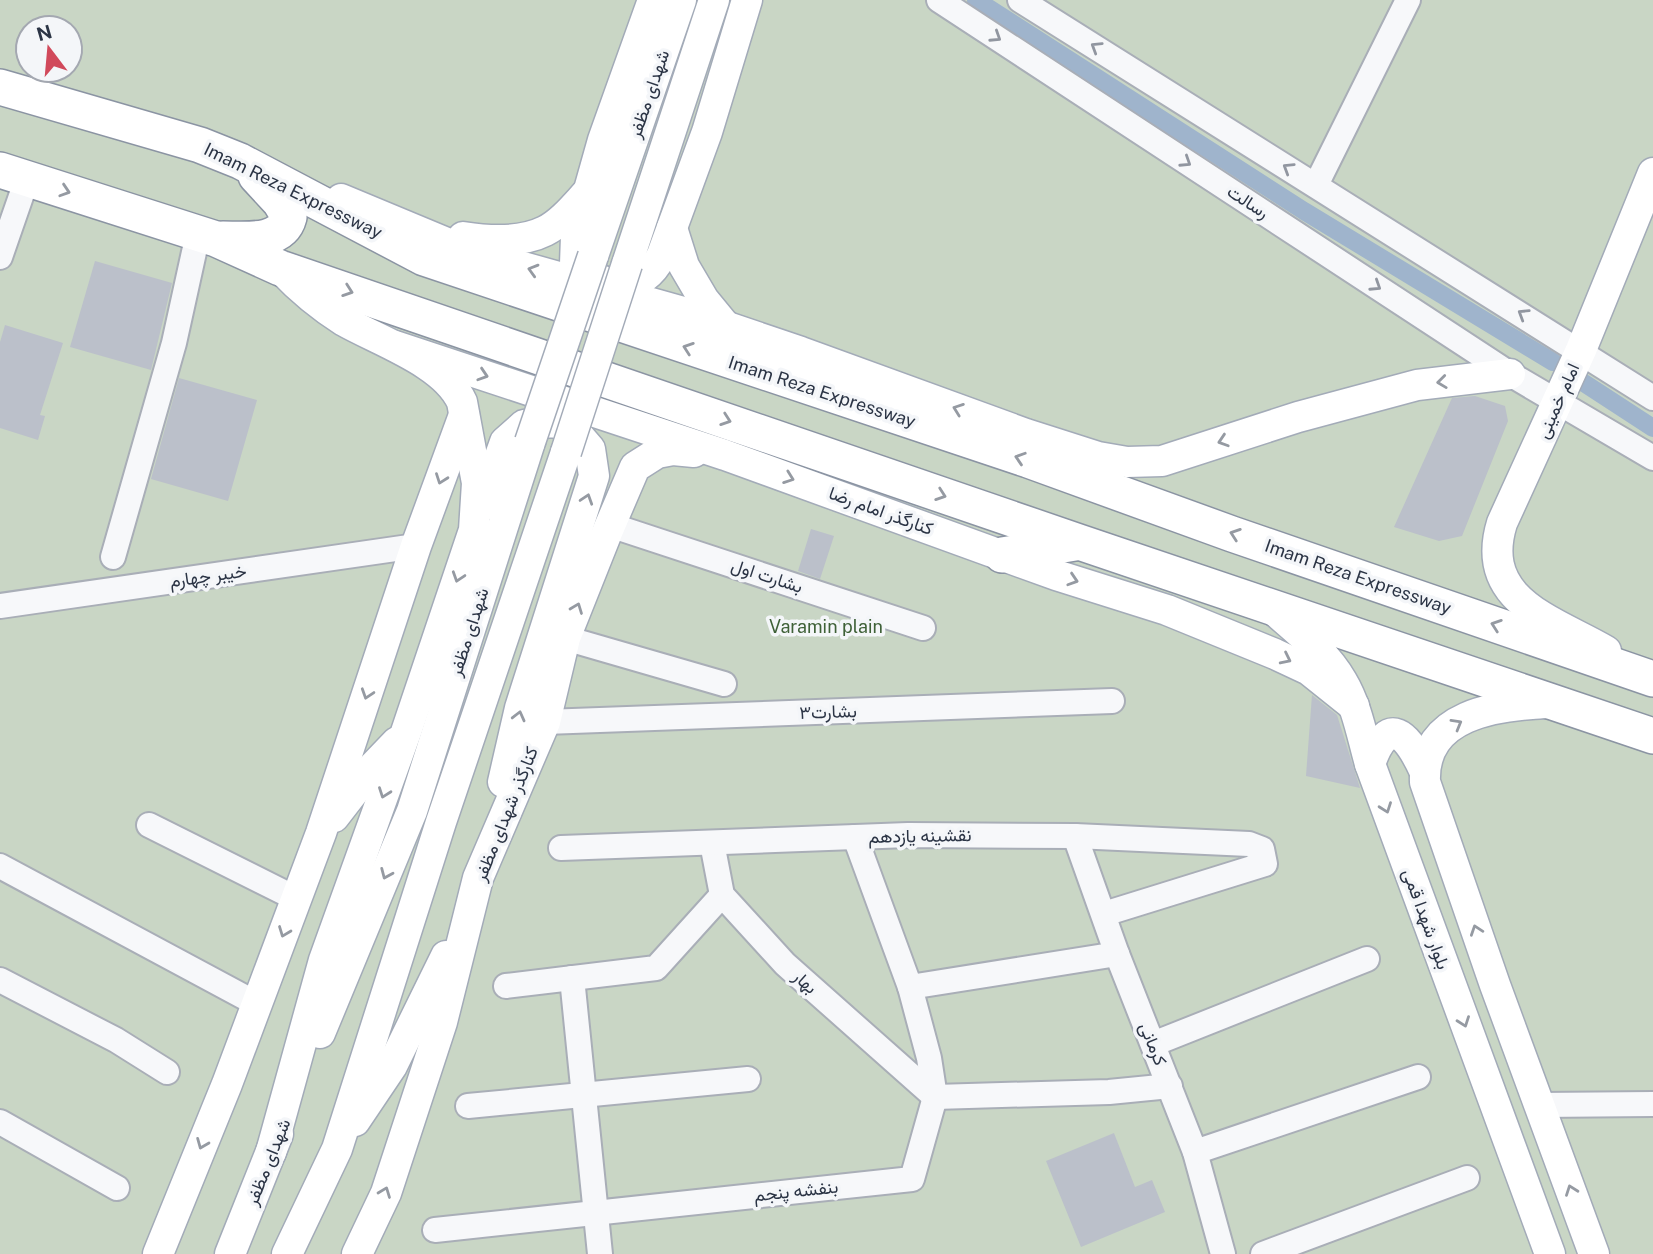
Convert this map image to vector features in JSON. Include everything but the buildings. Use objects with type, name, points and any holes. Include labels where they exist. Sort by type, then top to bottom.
[{"type":"highway","name":"Imam Reza Expressway","points":[[0,87],[201,145],[240,161],[424,258],[1028,460],[1232,534],[1653,678]]},
{"type":"highway","points":[[207,236],[263,238],[278,233],[287,224],[289,217],[280,202],[240,161]]},
{"type":"highway","points":[[13,174],[207,236],[280,268],[1653,736]]},
{"type":"highway","points":[[1002,555],[1079,542]]},
{"type":"main road","points":[[653,0],[603,141],[576,236],[575,264],[589,276],[611,285],[640,281],[655,269],[707,132],[747,0]]},
{"type":"main road","name":"شهدای مظفر","points":[[230,1254],[412,811],[530,442],[681,0]]},
{"type":"main road","name":"شهدای مظفر","points":[[287,1254],[337,1149],[428,859],[566,452],[714,0]]},
{"type":"main road","points":[[240,161],[314,187],[466,251],[683,312],[1026,434],[1098,457],[1127,462],[1162,461],[1298,417],[1417,385],[1510,374]]},
{"type":"main road","name":"امام خمینی","points":[[1651,181],[1559,401],[1502,523],[1496,543],[1498,566],[1509,588],[1522,604],[1541,618],[1594,644],[1653,678]]},
{"type":"main road","points":[[418,230],[473,239],[517,240],[546,231],[589,191]]},
{"type":"main road","points":[[672,228],[684,266],[704,300],[727,328]]},
{"type":"main road","points":[[280,268],[306,294],[344,321],[395,346],[439,374],[457,391],[477,483],[474,530]]},
{"type":"main road","name":"کنارگذر امام رضا","points":[[395,346],[725,455],[1002,555],[1167,610],[1309,670],[1354,706]]},
{"type":"main road","points":[[158,1254],[297,899],[416,546],[464,415]]},
{"type":"main road","points":[[271,1152],[324,960],[406,732],[505,442],[524,425],[553,422],[571,428],[590,449],[594,476],[520,708],[482,866],[439,974],[392,1066],[337,1149]]},
{"type":"main road","name":"کنارگذر شهدای مظفر","points":[[357,1254],[386,1193],[442,1022],[482,866],[545,722],[565,638],[635,467],[657,453],[673,450],[725,455]]},
{"type":"main road","name":"بلوار شهدا قمی","points":[[1269,606],[1321,653],[1342,681],[1354,706],[1370,764],[1550,1254]]},
{"type":"main road","points":[[1424,770],[1431,748],[1440,734],[1460,721],[1486,709],[1510,704],[1555,702]]},
{"type":"main road","points":[[321,833],[372,768],[406,732]]},
{"type":"main road","points":[[1370,764],[1377,744],[1390,734],[1396,734],[1405,737],[1413,746],[1424,770],[1425,782],[1441,830],[1594,1254]]},
{"type":"street","name":"رسالت","points":[[939,0],[1510,374],[1653,458]]},
{"type":"street","points":[[1020,0],[1581,350],[1653,398]]},
{"type":"street","points":[[1316,185],[1408,0]]},
{"type":"street","points":[[0,257],[13,174]]},
{"type":"street","points":[[113,557],[207,236]]},
{"type":"street","name":"بشارت اول","points":[[610,525],[923,628]]},
{"type":"street","name":"خیبر چهارم","points":[[0,606],[416,546]]},
{"type":"street","points":[[565,638],[724,684]]},
{"type":"street","name":"بشارت۳","points":[[545,722],[1112,701]]},
{"type":"street","points":[[149,825],[297,899]]},
{"type":"street","name":"نقشینه یازدهم","points":[[561,848],[908,835],[1075,836],[1249,844],[1262,849],[1265,864],[1104,914]]},
{"type":"street","name":"کرمانی","points":[[1075,836],[1116,954],[1195,1152],[1223,1254]]},
{"type":"street","points":[[855,837],[910,987],[929,1058],[935,1097],[1109,1092],[1170,1086]]},
{"type":"street","points":[[506,986],[656,968],[722,895],[712,843]]},
{"type":"street","points":[[0,866],[257,1004]]},
{"type":"street","name":"بهار","points":[[722,895],[785,964],[935,1097]]},
{"type":"street","points":[[910,987],[1116,954]]},
{"type":"street","points":[[1153,1044],[1367,959]]},
{"type":"street","points":[[572,978],[600,1254]]},
{"type":"street","points":[[0,980],[116,1040],[167,1072]]},
{"type":"street","points":[[1195,1152],[1419,1077]]},
{"type":"street","points":[[468,1106],[748,1079]]},
{"type":"street","name":"بنفشه پنجم","points":[[596,1213],[912,1179],[935,1097]]},
{"type":"street","points":[[1539,1105],[1653,1104]]},
{"type":"street","points":[[0,1122],[117,1188]]},
{"type":"street","points":[[1263,1254],[1467,1178]]},
{"type":"street","points":[[435,1230],[596,1213]]},
{"type":"green space","name":"Varamin plain","points":[[0,0],[1653,0],[1653,1254],[0,1254]]},
{"type":"waterway","points":[[976,0],[1304,211],[1553,362]]},
{"type":"waterway","points":[[1584,383],[1653,428]]}]
